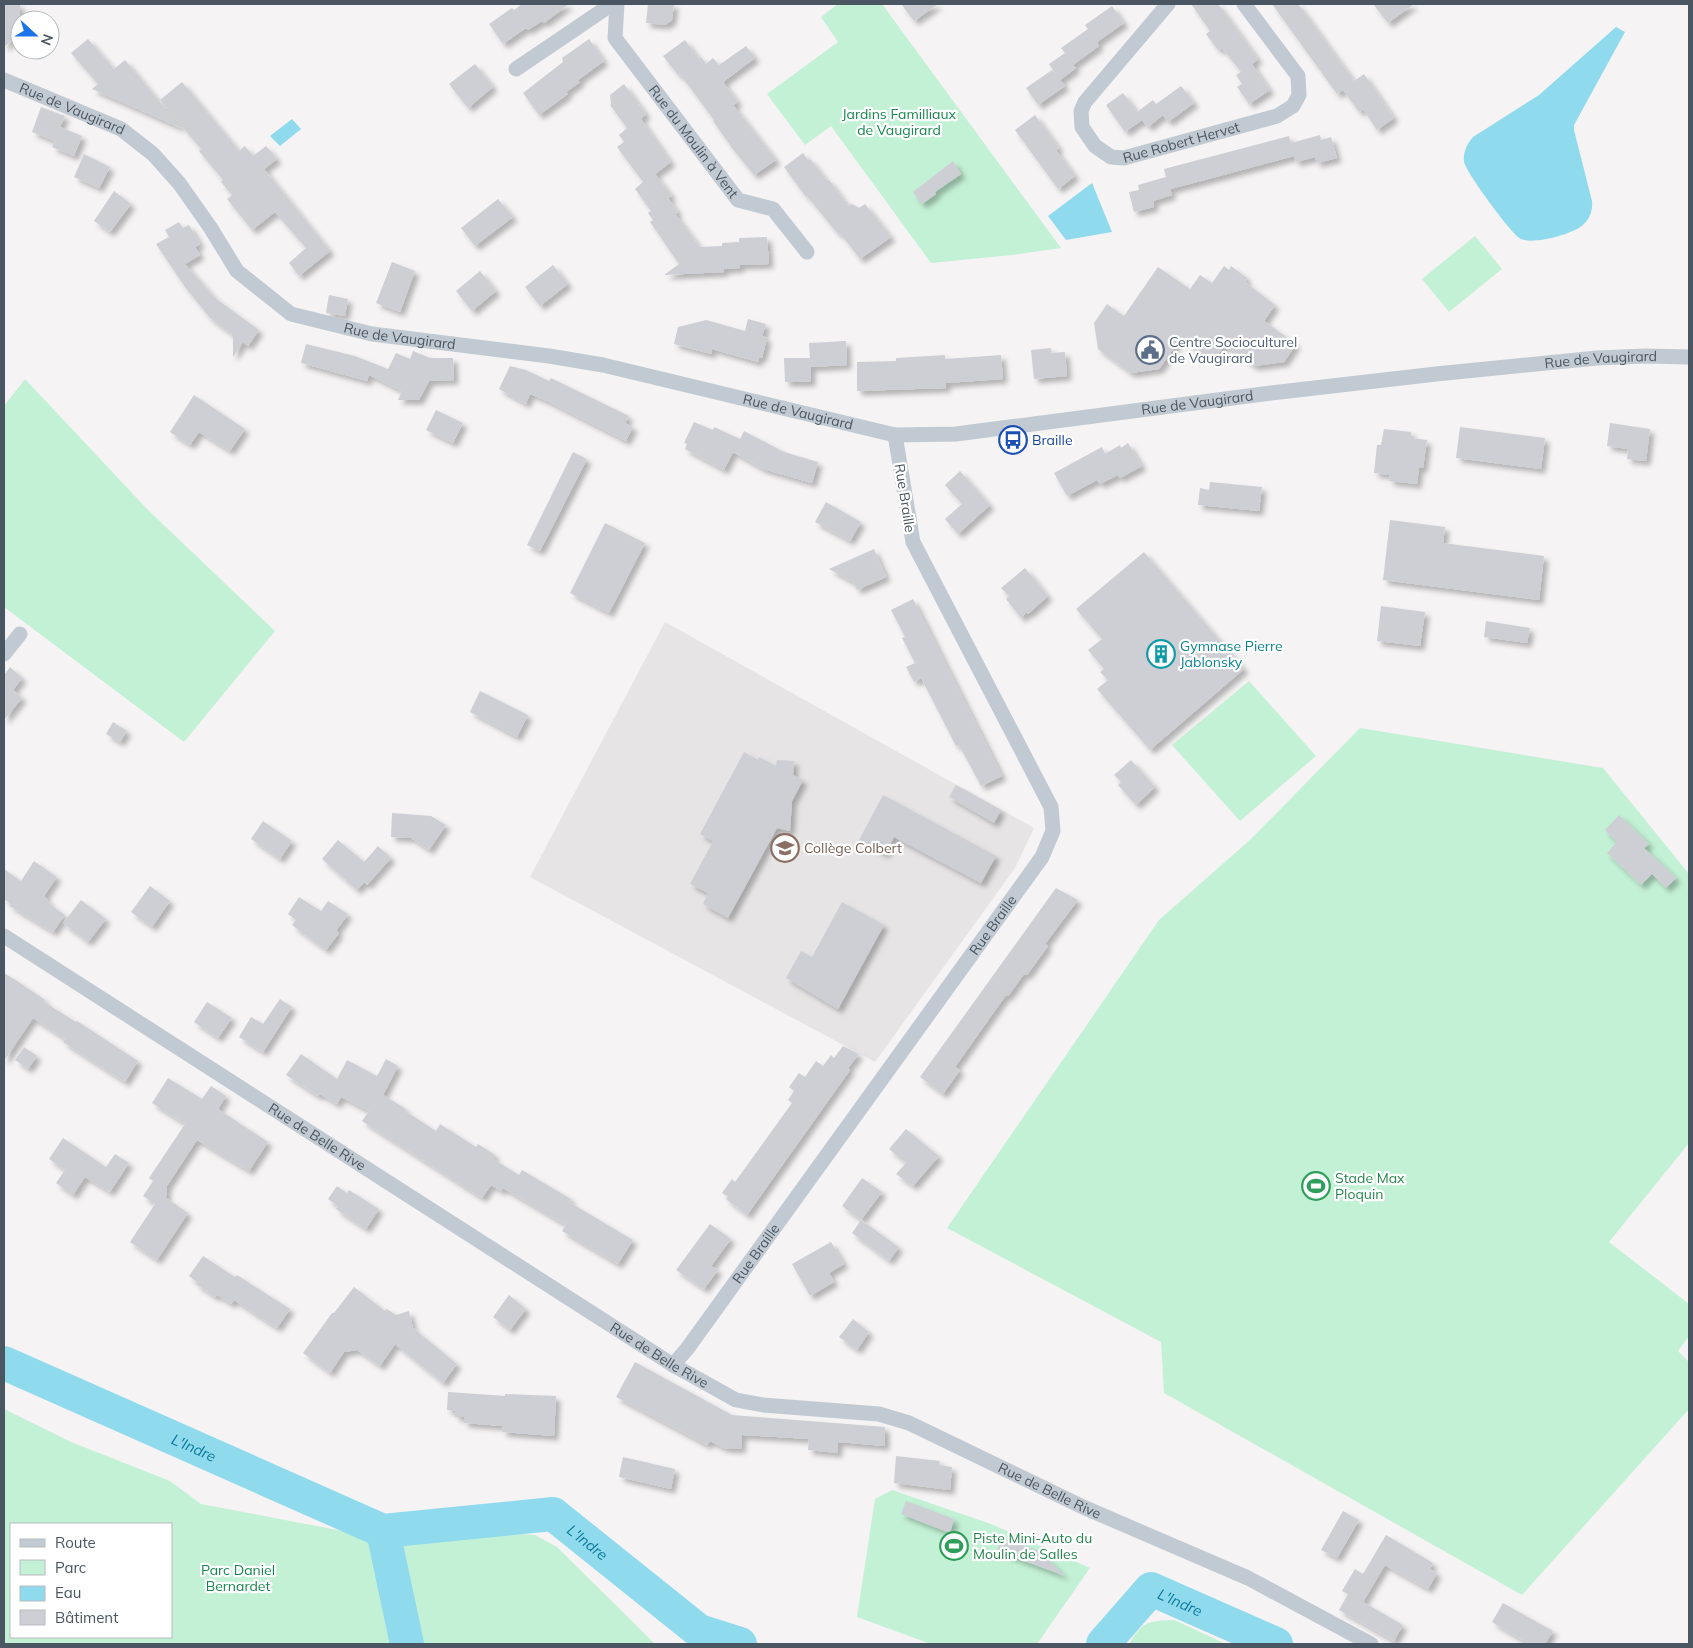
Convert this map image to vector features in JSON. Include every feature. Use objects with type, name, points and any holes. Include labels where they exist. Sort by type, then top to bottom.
[{"type":"street","points":[[516,70],[612,4]]},
{"type":"street","name":"Rue du Moulin à Vent","points":[[618,4],[615,38],[718,175],[738,200],[773,209],[807,252]]},
{"type":"street","name":"Rue Robert Hervet","points":[[1168,4],[1085,102],[1081,110],[1082,127],[1095,146],[1110,157],[1124,158],[1277,116],[1293,106],[1299,95],[1298,76],[1244,4]]},
{"type":"street","name":"Rue de Vaugirard","points":[[5,83],[121,129],[153,154],[184,191],[210,227],[237,271],[291,314],[372,334],[549,356],[603,365],[895,434],[956,434],[1271,393],[1598,358],[1645,356],[1689,358]]},
{"type":"street","name":"Rue Braille","points":[[673,1366],[1042,857],[1053,831],[1051,807],[912,542],[895,434]]},
{"type":"street","points":[[4,654],[20,634]]},
{"type":"street","name":"Rue de Belle Rive","points":[[4,936],[673,1366],[736,1400],[763,1405],[879,1414],[909,1423],[1083,1507],[1248,1578],[1371,1644]]},
{"type":"shaded area","name":"Collège Colbert","points":[[665,622],[1034,828],[1015,868],[875,1062],[530,877]]},
{"type":"green space","name":"Jardins Familliaux de Vaugirard","points":[[838,4],[882,4],[1061,248],[931,263],[831,126],[805,145],[767,94],[838,42],[821,17]]},
{"type":"green space","points":[[1475,236],[1502,269],[1449,312],[1422,279]]},
{"type":"green space","points":[[25,379],[147,509],[275,631],[184,742],[4,607],[4,406]]},
{"type":"green space","points":[[1249,681],[1316,756],[1240,821],[1172,745]]},
{"type":"green space","name":"Stade Max Ploquin","points":[[1360,728],[1603,768],[1689,874],[1689,1143],[1609,1242],[1689,1304],[1689,1336],[1678,1351],[1689,1362],[1689,1409],[1522,1595],[1164,1393],[1161,1342],[947,1228],[1159,920],[1251,839]]},
{"type":"green space","name":"Parc Daniel Bernardet","points":[[4,1409],[71,1442],[170,1481],[201,1504],[416,1545],[423,1535],[445,1528],[535,1535],[557,1547],[655,1644],[4,1644]]},
{"type":"green space","name":"Piste Mini-Auto du Moulin de Salles","points":[[892,1490],[991,1524],[1090,1568],[1037,1644],[931,1644],[857,1617],[875,1499]]},
{"type":"green space","points":[[1174,1620],[1226,1644],[1129,1644],[1138,1631],[1147,1624]]},
{"type":"water","points":[[1616,27],[1625,32],[1574,125],[1592,201],[1589,217],[1583,225],[1562,235],[1534,241],[1521,239],[1499,215],[1472,178],[1464,162],[1466,148],[1473,137],[1539,95]]},
{"type":"water","points":[[292,119],[301,129],[280,146],[270,136]]},
{"type":"water","points":[[1092,183],[1112,232],[1066,240],[1048,216]]},
{"type":"building","points":[[4,4],[20,4],[20,10],[10,10],[10,42],[4,47]]},
{"type":"building","points":[[522,4],[569,4],[544,23],[542,21],[528,30],[526,28],[503,44],[489,24],[512,8],[514,10]]},
{"type":"building","points":[[648,4],[674,4],[672,20],[665,25],[646,23]]},
{"type":"building","points":[[901,4],[938,4],[914,21]]},
{"type":"building","points":[[1191,4],[1218,4],[1258,59],[1252,64],[1270,90],[1249,104],[1237,87],[1242,84],[1236,75],[1241,72],[1222,48],[1218,50],[1206,34],[1210,31]]},
{"type":"building","points":[[1272,4],[1298,4],[1354,81],[1364,74],[1394,118],[1377,130],[1363,109],[1359,112],[1343,90],[1337,94]]},
{"type":"building","points":[[1373,4],[1414,4],[1388,23]]},
{"type":"building","points":[[1112,6],[1124,23],[1097,42],[1099,46],[1073,65],[1076,68],[1060,80],[1065,86],[1038,105],[1026,88],[1052,70],[1055,73],[1049,64],[1065,53],[1061,48],[1088,29],[1085,25]]},
{"type":"building","points":[[88,39],[114,69],[125,60],[181,128],[92,89],[98,84],[71,53]]},
{"type":"building","points":[[589,39],[604,61],[578,80],[580,82],[566,92],[568,94],[539,115],[523,93],[563,62],[562,58]]},
{"type":"building","points":[[685,40],[699,59],[701,57],[706,64],[713,58],[719,65],[746,46],[755,58],[723,82],[738,102],[733,105],[776,160],[754,175],[732,148],[680,74],[678,75],[663,56]]},
{"type":"building","points":[[475,64],[493,87],[468,108],[449,84]]},
{"type":"building","points":[[182,82],[239,151],[245,146],[253,156],[266,146],[277,159],[264,169],[330,251],[299,276],[289,263],[306,248],[275,212],[252,230],[227,199],[232,195],[221,182],[223,180],[199,151],[201,149],[160,100]]},
{"type":"building","points":[[624,84],[646,114],[641,119],[671,162],[655,174],[672,196],[668,198],[678,212],[675,214],[700,247],[722,246],[722,243],[739,242],[739,238],[767,237],[769,264],[740,265],[740,268],[724,269],[724,272],[664,275],[679,264],[650,222],[653,220],[648,213],[651,211],[635,189],[643,182],[617,147],[624,142],[619,135],[627,128],[610,105],[610,95]]},
{"type":"building","points":[[1181,86],[1194,103],[1168,122],[1163,115],[1148,127],[1142,120],[1125,132],[1106,105],[1123,93],[1137,112],[1153,100],[1156,104]]},
{"type":"building","points":[[41,107],[65,116],[60,127],[82,136],[74,156],[52,147],[55,141],[32,132]]},
{"type":"building","points":[[1035,115],[1059,148],[1056,150],[1075,176],[1058,189],[1015,130]]},
{"type":"building","points":[[1320,135],[1321,140],[1331,137],[1337,158],[1317,163],[1315,157],[1296,162],[1294,156],[1170,189],[1172,195],[1153,201],[1154,207],[1134,212],[1129,192],[1139,190],[1138,185],[1166,177],[1164,169],[1289,136],[1291,143]]},
{"type":"building","points":[[803,153],[827,181],[829,180],[848,206],[852,204],[859,208],[865,204],[891,237],[860,259],[840,233],[838,234],[806,197],[784,167]]},
{"type":"building","points":[[84,154],[110,167],[99,188],[74,177]]},
{"type":"building","points":[[953,161],[961,174],[935,192],[936,194],[922,204],[913,192]]},
{"type":"building","points":[[114,191],[131,204],[110,232],[94,221]]},
{"type":"building","points":[[498,199],[513,217],[475,246],[461,228]]},
{"type":"building","points":[[179,222],[183,228],[189,225],[200,244],[195,247],[200,255],[185,264],[215,298],[259,330],[248,346],[243,342],[233,357],[233,335],[210,318],[185,287],[156,244],[169,237],[165,230]]},
{"type":"building","points":[[392,262],[415,271],[400,312],[376,303]]},
{"type":"building","points":[[553,265],[568,284],[540,306],[525,287]]},
{"type":"building","points":[[1224,266],[1229,270],[1231,266],[1247,278],[1245,282],[1275,305],[1264,321],[1296,344],[1284,362],[1254,366],[1225,345],[1213,361],[1181,338],[1159,369],[1131,373],[1098,349],[1094,323],[1107,304],[1124,316],[1158,267],[1190,289],[1200,275],[1212,283]]},
{"type":"building","points":[[480,271],[496,291],[472,311],[456,291]]},
{"type":"building","points":[[329,295],[348,299],[345,316],[326,313]]},
{"type":"building","points":[[748,319],[766,324],[762,336],[767,338],[762,358],[759,357],[758,362],[712,349],[711,354],[674,344],[678,327],[706,320],[745,331]]},
{"type":"building","points":[[846,341],[847,365],[811,367],[811,382],[785,382],[784,358],[810,358],[809,343]]},
{"type":"building","points":[[306,344],[355,356],[388,369],[396,353],[410,359],[413,351],[430,358],[453,358],[454,380],[429,381],[419,400],[398,400],[402,391],[369,375],[367,381],[301,363]]},
{"type":"building","points":[[1051,348],[1051,353],[1065,352],[1067,376],[1034,379],[1031,350]]},
{"type":"building","points":[[945,355],[945,359],[1001,355],[1003,379],[946,383],[946,388],[857,391],[857,362],[896,361],[896,358]]},
{"type":"building","points":[[510,366],[526,370],[549,381],[551,378],[629,416],[625,423],[633,427],[626,441],[530,394],[526,404],[499,389]]},
{"type":"building","points":[[194,395],[245,429],[230,451],[199,432],[190,445],[170,432]]},
{"type":"building","points":[[436,410],[463,423],[453,443],[426,430]]},
{"type":"building","points":[[694,422],[713,430],[714,427],[740,439],[744,431],[784,452],[818,462],[812,483],[763,469],[733,452],[724,470],[685,449],[687,444],[684,443]]},
{"type":"building","points":[[1610,423],[1650,429],[1646,461],[1627,459],[1628,449],[1607,446]]},
{"type":"building","points":[[1460,427],[1545,438],[1541,469],[1456,458]]},
{"type":"building","points":[[1384,429],[1411,432],[1411,438],[1427,440],[1423,468],[1419,468],[1417,484],[1389,481],[1390,475],[1374,473],[1377,445],[1381,445]]},
{"type":"building","points":[[1128,443],[1142,466],[1120,478],[1118,475],[1100,484],[1097,480],[1067,496],[1054,473],[1102,447],[1105,454],[1120,445],[1121,448]]},
{"type":"building","points":[[573,452],[587,459],[540,551],[527,545]]},
{"type":"building","points":[[960,471],[990,505],[958,534],[945,519],[962,504],[945,485]]},
{"type":"building","points":[[1210,482],[1262,487],[1259,511],[1198,505],[1200,488],[1209,490]]},
{"type":"building","points":[[826,502],[861,522],[850,541],[815,522]]},
{"type":"building","points":[[1390,520],[1445,527],[1443,543],[1544,556],[1539,600],[1383,580]]},
{"type":"building","points":[[605,523],[645,543],[609,613],[570,593]]},
{"type":"building","points":[[874,549],[886,577],[857,590],[853,582],[829,569]]},
{"type":"building","name":"Gymnase Pierre Jablonsky","points":[[1144,552],[1244,669],[1150,750],[1097,689],[1108,680],[1100,672],[1104,669],[1088,650],[1102,639],[1076,609]]},
{"type":"building","points":[[1025,568],[1048,596],[1021,618],[1006,599],[1009,596],[1001,588]]},
{"type":"building","points":[[913,599],[1002,776],[981,786],[959,745],[956,746],[921,678],[914,682],[906,667],[915,663],[902,638],[905,637],[891,610]]},
{"type":"building","points":[[1381,606],[1425,612],[1420,646],[1377,641]]},
{"type":"building","points":[[1486,621],[1530,628],[1527,643],[1484,637]]},
{"type":"building","points":[[10,667],[22,678],[13,690],[22,698],[4,720],[4,675]]},
{"type":"building","points":[[480,691],[528,715],[517,737],[470,712]]},
{"type":"building","points":[[113,722],[127,731],[120,742],[106,734]]},
{"type":"building","points":[[744,752],[758,760],[759,757],[776,766],[777,760],[794,761],[793,775],[803,780],[792,801],[790,831],[777,828],[728,918],[703,904],[708,893],[690,884],[713,841],[700,834]]},
{"type":"building","points":[[1131,760],[1155,787],[1136,805],[1118,785],[1121,782],[1114,775]]},
{"type":"building","points":[[956,785],[1001,810],[994,823],[949,797]]},
{"type":"building","points":[[883,795],[996,856],[981,883],[894,837],[885,854],[859,840]]},
{"type":"building","points":[[392,813],[431,816],[446,825],[429,850],[411,838],[391,837]]},
{"type":"building","points":[[1619,815],[1649,844],[1644,848],[1676,878],[1666,888],[1652,874],[1641,885],[1607,853],[1617,842],[1605,830]]},
{"type":"building","points":[[263,821],[292,841],[280,859],[251,839]]},
{"type":"building","points":[[338,840],[364,862],[378,846],[391,858],[367,885],[364,882],[357,890],[322,859]]},
{"type":"building","points":[[34,861],[57,877],[44,896],[52,906],[65,915],[53,932],[10,906],[11,904],[4,899],[4,869],[21,881]]},
{"type":"building","points":[[150,886],[170,901],[152,927],[131,912]]},
{"type":"building","points":[[1056,888],[1078,900],[1045,944],[1048,946],[1027,975],[1024,974],[1008,996],[1006,995],[955,1067],[960,1070],[943,1094],[920,1077]]},
{"type":"building","points":[[299,897],[321,911],[328,901],[348,914],[336,931],[339,933],[326,950],[292,925],[296,920],[288,914]]},
{"type":"building","points":[[81,900],[106,919],[88,942],[63,923]]},
{"type":"building","points":[[842,902],[884,925],[838,1009],[786,978],[801,951],[812,957]]},
{"type":"building","points":[[4,973],[45,1000],[44,1002],[138,1061],[125,1082],[63,1042],[65,1039],[33,1018],[4,1061]]},
{"type":"building","points":[[280,999],[292,1007],[263,1052],[239,1037],[251,1017],[263,1024]]},
{"type":"building","points":[[207,1002],[232,1018],[218,1038],[194,1022]]},
{"type":"building","points":[[843,1046],[859,1054],[848,1068],[850,1070],[747,1215],[726,1199],[728,1197],[722,1193],[732,1179],[735,1182],[792,1103],[788,1100],[794,1091],[789,1087],[799,1073],[805,1077],[816,1061],[823,1066],[831,1055],[834,1058]]},
{"type":"building","points":[[24,1047],[37,1056],[28,1069],[15,1060]]},
{"type":"building","points":[[301,1054],[337,1079],[347,1060],[377,1076],[386,1059],[398,1066],[383,1095],[436,1131],[440,1124],[476,1147],[478,1144],[495,1155],[493,1159],[519,1175],[522,1170],[571,1199],[569,1202],[633,1240],[618,1264],[562,1231],[566,1225],[503,1188],[501,1191],[491,1185],[482,1198],[362,1121],[369,1111],[341,1097],[337,1104],[320,1094],[318,1096],[286,1075]]},
{"type":"building","points":[[168,1078],[202,1099],[211,1086],[226,1096],[218,1109],[268,1142],[249,1171],[197,1140],[167,1186],[166,1198],[188,1213],[157,1260],[130,1242],[155,1204],[143,1196],[153,1181],[149,1178],[185,1124],[152,1103]]},
{"type":"building","points":[[906,1129],[939,1156],[913,1186],[896,1174],[906,1163],[889,1149]]},
{"type":"building","points":[[63,1138],[106,1167],[115,1154],[129,1163],[110,1192],[85,1177],[73,1195],[56,1183],[65,1170],[49,1159]]},
{"type":"building","points":[[862,1178],[882,1192],[861,1220],[842,1206]]},
{"type":"building","points":[[337,1186],[347,1193],[349,1190],[379,1209],[366,1229],[336,1209],[338,1206],[328,1199]]},
{"type":"building","points":[[861,1220],[899,1247],[889,1261],[852,1233]]},
{"type":"building","points":[[710,1224],[731,1239],[711,1266],[718,1270],[704,1289],[676,1270]]},
{"type":"building","points":[[831,1242],[844,1264],[829,1273],[834,1282],[810,1296],[792,1264]]},
{"type":"building","points":[[203,1256],[290,1309],[277,1328],[234,1300],[231,1304],[217,1295],[215,1297],[196,1284],[197,1282],[189,1276]]},
{"type":"building","points":[[354,1287],[385,1311],[387,1309],[396,1315],[409,1311],[413,1328],[457,1364],[443,1383],[395,1344],[380,1366],[357,1350],[344,1352],[330,1373],[303,1353],[332,1313],[334,1313]]},
{"type":"building","points":[[509,1295],[526,1309],[510,1330],[493,1317]]},
{"type":"building","points":[[853,1319],[869,1332],[857,1350],[839,1337]]},
{"type":"building","points":[[635,1362],[732,1415],[885,1427],[885,1446],[838,1442],[838,1453],[808,1450],[809,1439],[742,1435],[741,1449],[724,1448],[710,1441],[707,1445],[616,1397]]},
{"type":"building","points":[[448,1392],[505,1396],[505,1394],[556,1396],[554,1436],[502,1432],[503,1426],[464,1423],[464,1417],[455,1417],[455,1411],[447,1410]]},
{"type":"building","points":[[896,1456],[940,1461],[939,1465],[952,1467],[950,1490],[894,1483]]},
{"type":"building","points":[[623,1457],[675,1469],[671,1489],[619,1477]]},
{"type":"building","points":[[906,1501],[954,1519],[950,1533],[901,1514]]},
{"type":"building","points":[[1343,1511],[1359,1520],[1337,1558],[1321,1550]]},
{"type":"building","points":[[1386,1535],[1433,1563],[1430,1569],[1437,1573],[1428,1589],[1385,1565],[1363,1602],[1403,1625],[1394,1641],[1339,1610],[1348,1594],[1342,1591],[1355,1569],[1363,1574]]},
{"type":"building","points":[[1002,1537],[1039,1551],[1065,1576],[997,1551]]},
{"type":"building","points":[[1503,1603],[1553,1631],[1545,1644],[1529,1644],[1492,1622]]},
{"type":"waterway","name":"L'Indre","points":[[4,1363],[383,1531],[553,1514],[699,1631],[740,1644]]},
{"type":"waterway","name":"L'Indre","points":[[383,1531],[407,1644]]},
{"type":"waterway","name":"L'Indre","points":[[1103,1644],[1151,1589],[1276,1644]]},
{"type":"place","name":"Centre Socioculturel de Vaugirard","points":[[1150,350]]},
{"type":"place","name":"Braille","points":[[1013,440]]},
{"type":"place","name":"Gymnase Pierre Jablonsky","points":[[1161,654]]},
{"type":"place","name":"Collège Colbert","points":[[785,848]]},
{"type":"place","name":"Stade Max Ploquin","points":[[1316,1186]]},
{"type":"place","name":"Piste Mini-Auto du Moulin de Salles","points":[[954,1546]]}]
